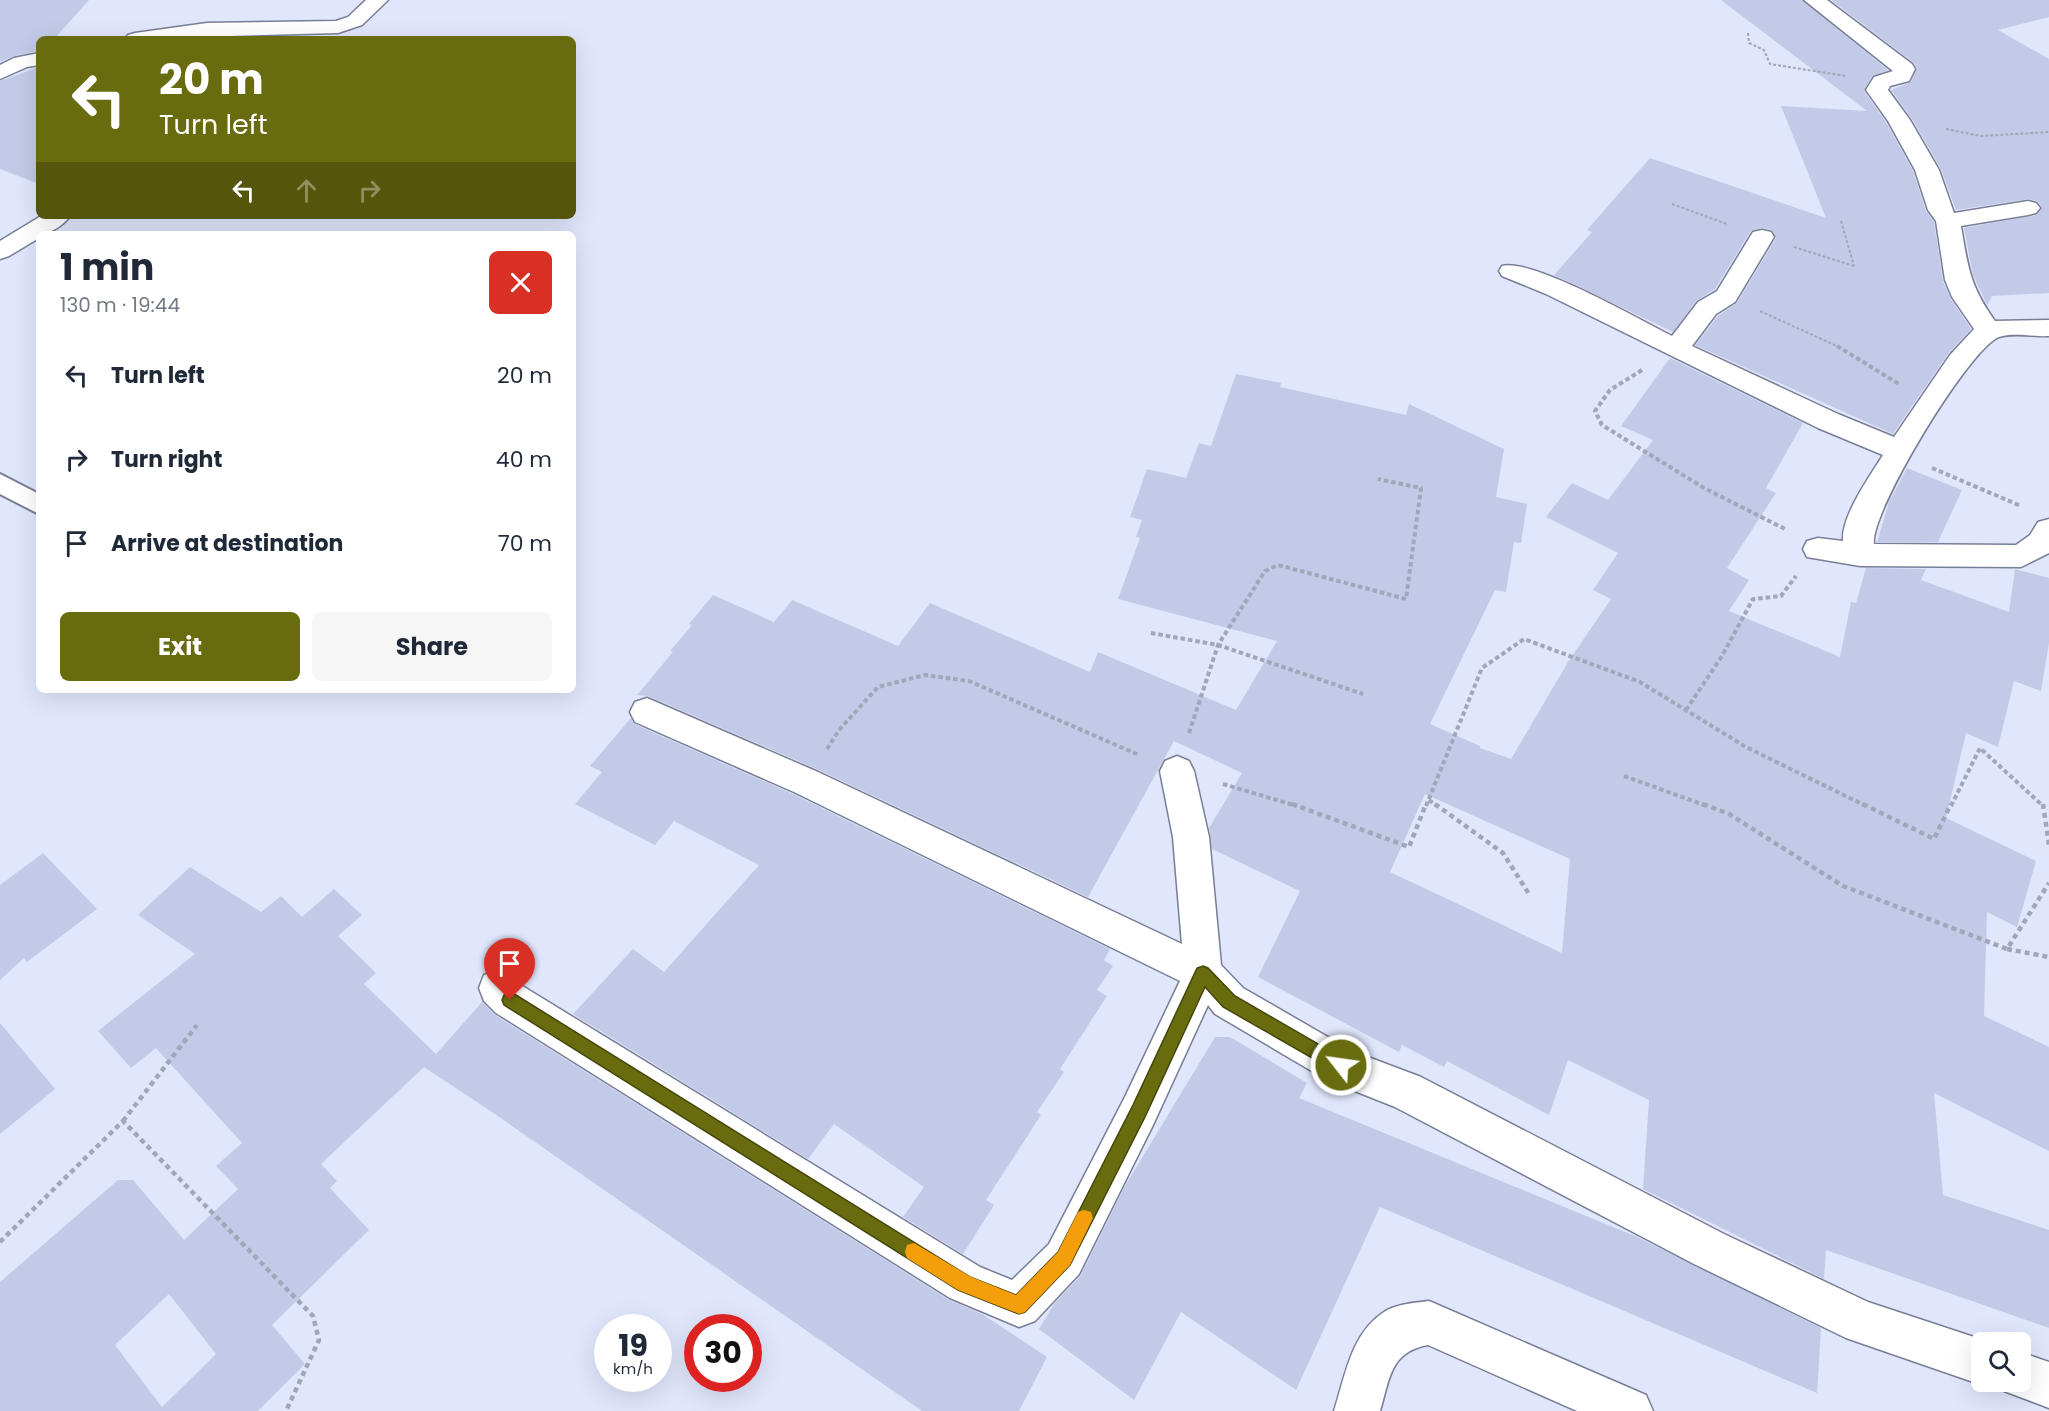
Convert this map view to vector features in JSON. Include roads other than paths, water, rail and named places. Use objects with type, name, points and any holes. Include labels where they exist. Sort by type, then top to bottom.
[{"type":"street","points":[[157,36],[207,29],[338,27],[356,21],[378,0]]},
{"type":"street","points":[[1814,0],[1904,69],[1901,76],[1882,82],[1877,90],[1904,129],[1927,170],[1940,210],[1948,221],[1958,279],[1965,297],[1989,331]]},
{"type":"street","points":[[0,59],[33,62]]},
{"type":"street","points":[[0,73],[33,62]]},
{"type":"street","points":[[1948,221],[2028,208]]},
{"type":"street","points":[[0,250],[53,219]]},
{"type":"street","points":[[0,223],[23,237]]},
{"type":"street","points":[[1676,349],[1707,308],[1726,296],[1762,237]]},
{"type":"street","points":[[1511,271],[1555,288],[1676,349],[1828,421],[1901,451]]},
{"type":"street","points":[[1860,555],[1858,532],[1870,502],[1948,374],[1975,340],[1989,331],[2049,328]]},
{"type":"street","points":[[1818,549],[1860,555],[2021,556],[2041,543],[2039,520]]},
{"type":"street","points":[[647,712],[806,782],[1203,973],[1229,1001],[1341,1065],[1407,1091],[1709,1249],[1862,1322],[1971,1358]]},
{"type":"street","points":[[498,988],[510,1000],[540,1019],[964,1283],[1019,1305],[1064,1259],[1139,1111],[1203,973],[1191,837],[1177,771]]},
{"type":"street","points":[[1357,1411],[1376,1351],[1399,1328],[1430,1323],[1630,1411]]},
{"type":"street","points":[[2031,1379],[2049,1385]]},
{"type":"lane","points":[[0,483],[36,503]]}]
